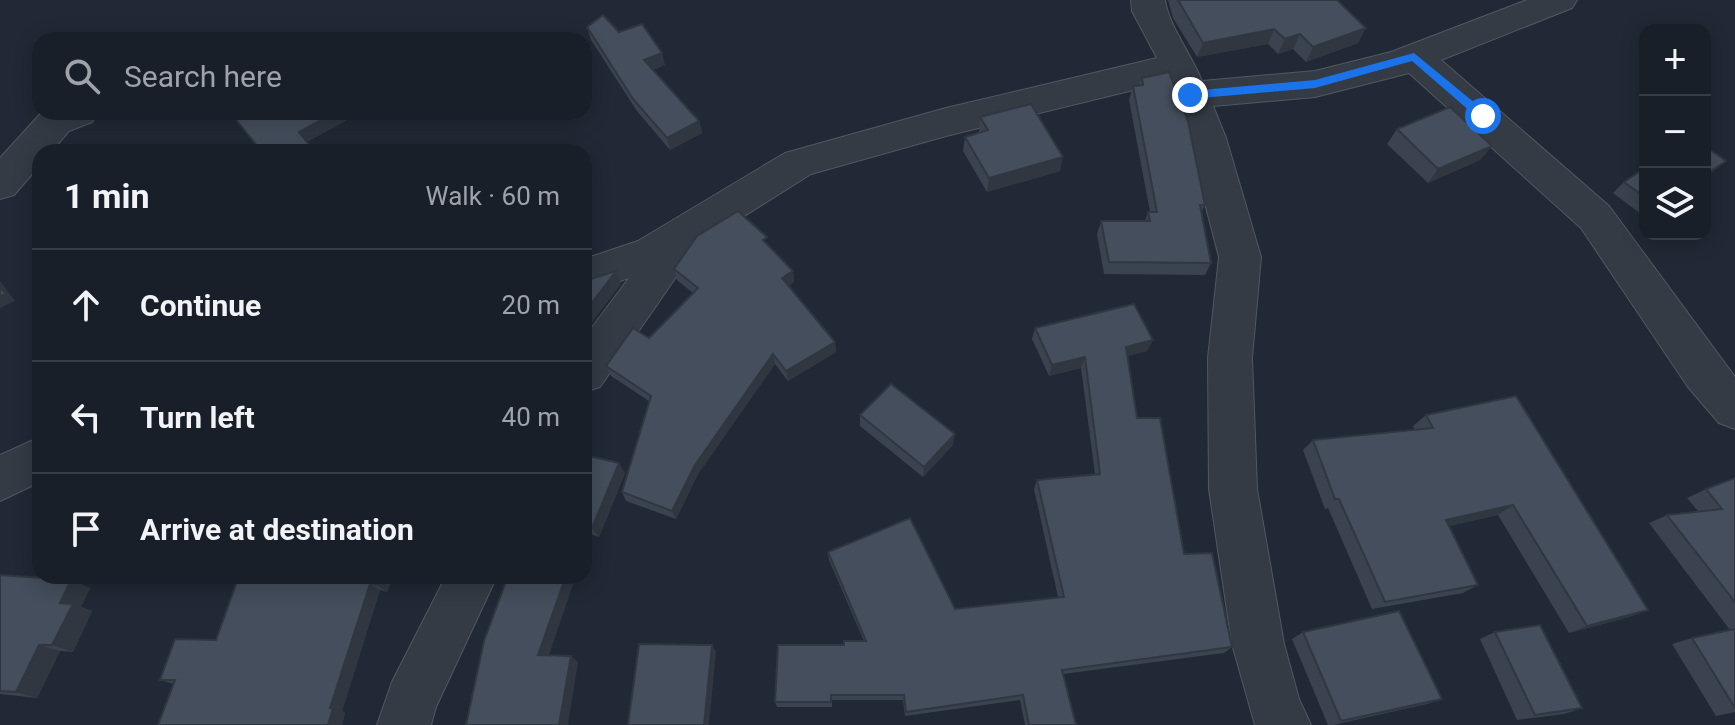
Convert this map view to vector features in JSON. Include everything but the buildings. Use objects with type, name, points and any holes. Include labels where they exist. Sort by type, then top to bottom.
[{"type":"street","points":[[1148,0],[1149,11],[1184,81],[1207,138],[1240,257],[1230,358],[1233,489],[1258,644],[1275,710],[1284,725]]},
{"type":"street","points":[[592,273],[652,253],[799,163],[946,122],[1184,81],[1315,84],[1414,57],[1560,0]]},
{"type":"street","points":[[1414,57],[1595,217],[1704,373],[1735,409]]},
{"type":"street","points":[[36,144],[59,120]]},
{"type":"street","points":[[0,184],[32,148]]},
{"type":"street","points":[[592,362],[685,233]]},
{"type":"street","points":[[0,479],[32,462]]},
{"type":"street","points":[[404,725],[411,701],[468,584]]},
{"type":"route","points":[[1190,95],[1315,84],[1414,57],[1483,116]]}]
